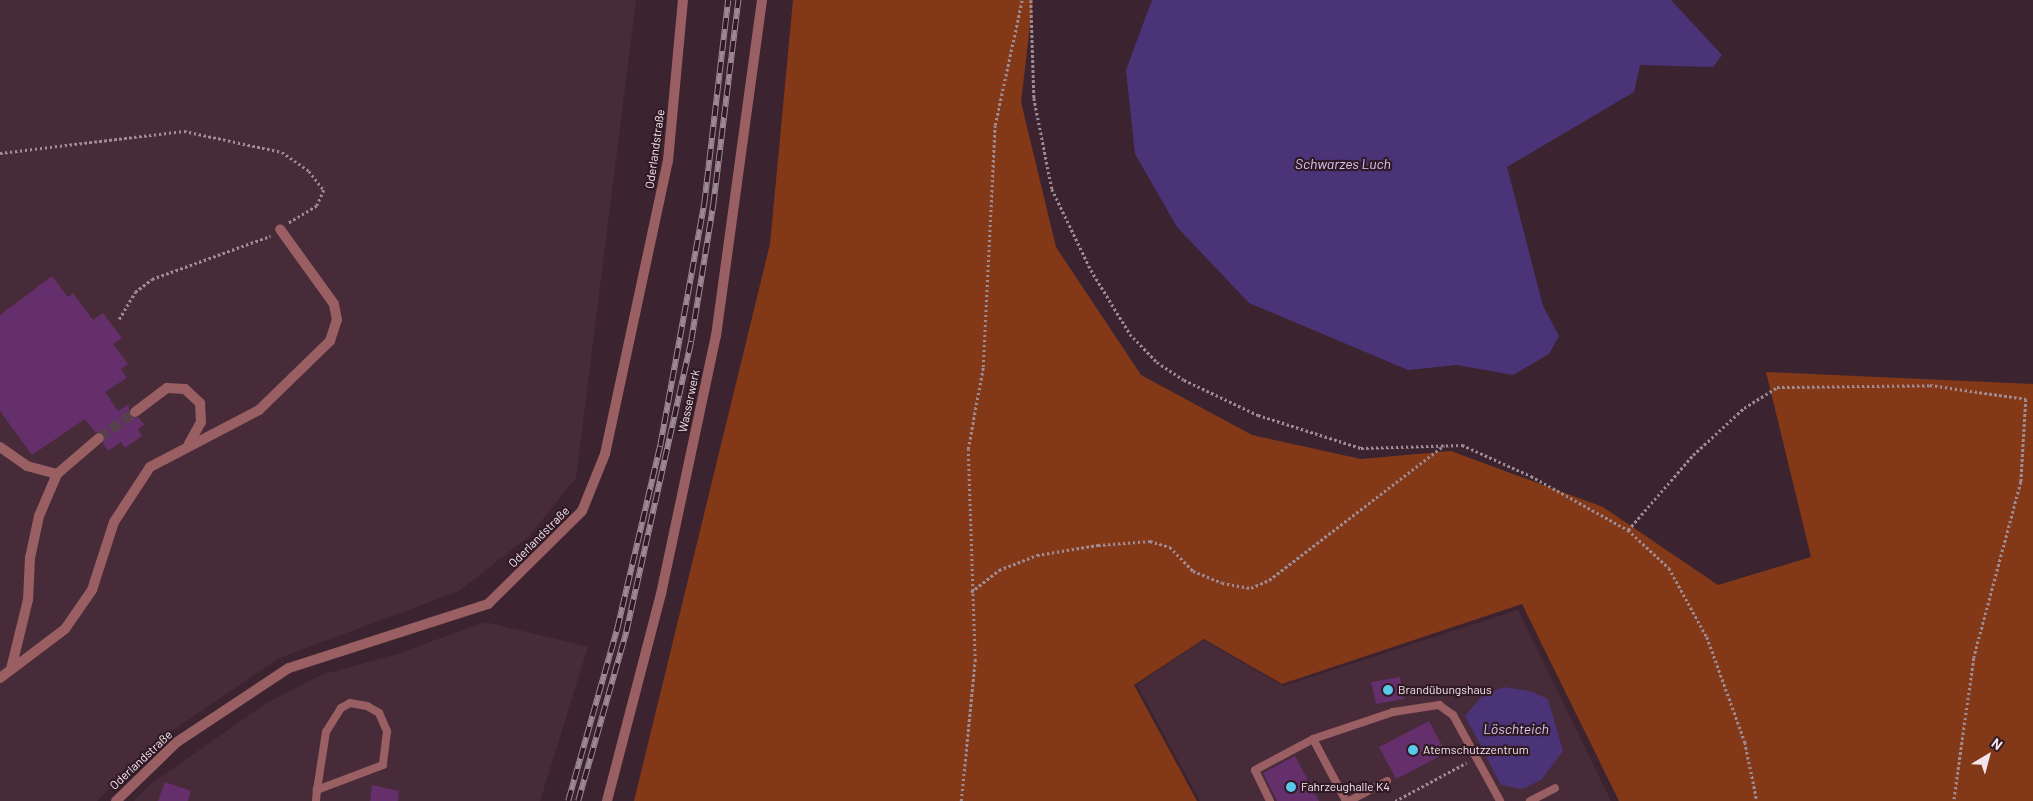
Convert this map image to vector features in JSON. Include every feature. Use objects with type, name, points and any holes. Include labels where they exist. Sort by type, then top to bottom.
[{"type":"street","name":"Oderlandstraße","points":[[116,801],[177,742],[289,668],[488,604],[582,511],[605,454],[668,161],[683,0]]},
{"type":"street","name":"Wasserwerk","points":[[607,801],[661,594],[716,336],[762,0]]},
{"type":"street","points":[[0,678],[65,629],[92,590],[114,522],[150,467],[190,444],[259,410],[330,341],[337,320],[334,304],[280,229]]},
{"type":"street","points":[[135,412],[167,388],[184,389],[200,403],[201,422],[190,444]]},
{"type":"street","points":[[11,669],[28,600],[30,558],[39,516],[57,474],[99,438]]},
{"type":"street","points":[[0,447],[26,466],[57,474]]},
{"type":"lane","points":[[316,801],[317,790],[326,732],[341,708],[350,703],[367,706],[379,713],[387,731],[383,765],[317,790]]},
{"type":"lane","points":[[1270,801],[1256,770],[1313,739],[1393,712],[1439,704],[1453,715],[1500,801]]},
{"type":"lane","points":[[1313,739],[1348,801],[1387,782]]},
{"type":"lane","points":[[1530,801],[1555,788]]},
{"type":"path","points":[[961,801],[975,661],[971,592],[968,448],[983,367],[995,125],[1022,0]]},
{"type":"path","points":[[1031,0],[1034,98],[1052,189],[1091,270],[1130,334],[1157,362],[1184,380],[1258,415],[1361,448],[1462,445],[1531,476],[1628,530],[1669,568],[1707,637],[1745,742],[1757,801]]},
{"type":"path","points":[[0,153],[184,131],[282,152],[309,171],[324,190],[317,206],[269,237],[152,279],[135,292],[120,319]]},
{"type":"path","points":[[1628,530],[1693,455],[1744,408],[1776,387],[1930,384],[2026,399],[2021,482],[1974,658],[1954,801]]},
{"type":"path","points":[[971,592],[999,570],[1038,555],[1098,545],[1150,541],[1170,547],[1193,571],[1222,583],[1251,588],[1269,580],[1444,445]]},
{"type":"path","points":[[1395,801],[1476,758]]},
{"type":"shaded area","points":[[0,0],[636,0],[576,478],[529,536],[459,591],[279,658],[163,737],[97,801],[0,801]]},
{"type":"shaded area","points":[[793,0],[1033,0],[1021,102],[1056,247],[1141,375],[1252,435],[1361,459],[1451,451],[1603,507],[1718,585],[1811,557],[1766,372],[2033,384],[2033,801],[1619,801],[1522,604],[1282,684],[1204,639],[1134,685],[1197,801],[634,801],[770,244]]},
{"type":"shaded area","points":[[1518,610],[1611,801],[1200,801],[1137,685],[1204,640],[1283,686]]},
{"type":"shaded area","points":[[485,622],[588,647],[540,801],[134,801],[151,784],[265,704],[321,675],[397,654]]},
{"type":"water","name":"Schwarzes Luch","points":[[1152,0],[1671,0],[1722,55],[1713,67],[1640,65],[1634,92],[1507,167],[1543,306],[1559,336],[1549,354],[1513,375],[1457,365],[1408,370],[1249,303],[1177,227],[1135,154],[1126,70]]},
{"type":"water","name":"Löschteich","points":[[1504,687],[1529,691],[1548,699],[1563,751],[1541,780],[1522,789],[1501,785],[1465,716],[1482,696]]},
{"type":"building","points":[[52,276],[68,297],[73,293],[93,320],[103,313],[122,338],[113,344],[128,364],[121,369],[127,378],[105,392],[118,411],[129,404],[129,416],[139,418],[144,425],[138,429],[142,436],[125,448],[121,442],[108,451],[103,444],[104,434],[95,432],[85,419],[32,455],[0,411],[0,315]]},
{"type":"building","name":"Brandübungshaus","points":[[1400,677],[1404,699],[1376,704],[1371,682]]},
{"type":"building","name":"Atemschutzzentrum","points":[[1429,721],[1446,753],[1396,779],[1379,747]]},
{"type":"building","name":"Fahrzeughalle K4","points":[[1295,756],[1319,801],[1277,801],[1263,773]]},
{"type":"building","points":[[165,782],[191,791],[188,801],[158,801]]},
{"type":"building","points":[[372,785],[399,791],[398,801],[370,801]]},
{"type":"tunnel","points":[[99,438],[135,412]]},
{"type":"railway","points":[[568,801],[617,629],[660,446],[704,204],[728,0]]},
{"type":"railway","points":[[578,801],[626,632],[691,341],[713,205],[738,0]]},
{"type":"place","name":"Brandübungshaus","points":[[1388,690]]},
{"type":"place","name":"Atemschutzzentrum","points":[[1413,750]]},
{"type":"place","name":"Fahrzeughalle K4","points":[[1291,787]]}]
